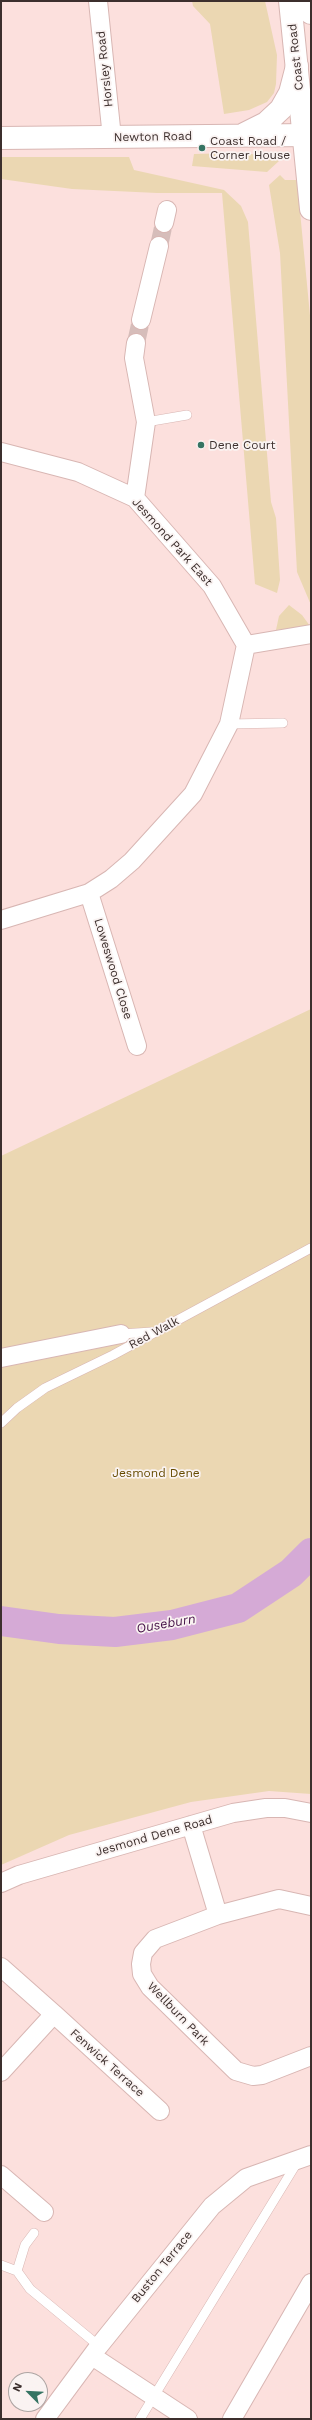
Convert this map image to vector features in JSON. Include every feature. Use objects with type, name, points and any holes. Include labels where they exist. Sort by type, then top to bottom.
[{"type":"main road","name":"Coast Road","points":[[290,1],[297,65],[308,135],[311,209]]},
{"type":"main road","name":"Coast Road","points":[[310,1],[311,13]]},
{"type":"main road","points":[[241,136],[266,123],[281,109],[290,93],[297,65]]},
{"type":"main road","name":"Newton Road","points":[[1,138],[308,135]]},
{"type":"street","name":"Horsley Road","points":[[98,1],[112,138]]},
{"type":"street","points":[[141,320],[159,246]]},
{"type":"street","points":[[135,498],[146,422],[134,358],[136,343]]},
{"type":"street","name":"Jesmond Park East","points":[[1,452],[78,472],[135,498],[212,586],[246,645]]},
{"type":"street","points":[[1,920],[88,893],[111,879],[132,861],[193,794],[230,724],[246,645],[311,634]]},
{"type":"street","name":"Loweswood Close","points":[[88,893],[137,1046]]},
{"type":"street","points":[[1,1358],[121,1334]]},
{"type":"street","name":"Jesmond Dene Road","points":[[1,1883],[19,1875],[233,1813],[266,1808],[285,1808],[311,1813]]},
{"type":"street","points":[[192,1825],[218,1915]]},
{"type":"street","name":"Wellburn Park","points":[[311,1906],[279,1898],[218,1915],[155,1938],[148,1944],[143,1953],[141,1964],[142,1974],[150,1988],[236,2071],[253,2076],[262,2075],[311,2056]]},
{"type":"street","name":"Fenwick Terrace","points":[[1,1967],[160,2110]]},
{"type":"street","points":[[1,2072],[54,2014]]},
{"type":"street","name":"Buston Terrace","points":[[45,2419],[95,2351],[212,2206],[246,2178],[305,2157]]},
{"type":"street","points":[[1,2175],[44,2212]]},
{"type":"street","points":[[232,2419],[311,2284]]},
{"type":"street","points":[[95,2351],[154,2397],[188,2419]]},
{"type":"lane","points":[[146,422],[187,415]]},
{"type":"lane","points":[[230,724],[283,723]]},
{"type":"lane","name":"Red Walk","points":[[1,1423],[17,1408],[45,1388],[156,1331],[311,1248]]},
{"type":"lane","points":[[121,1334],[156,1331]]},
{"type":"lane","points":[[140,2419],[305,2157]]},
{"type":"lane","points":[[17,2271],[25,2245],[34,2233]]},
{"type":"lane","points":[[1,2265],[17,2271],[30,2289],[95,2351]]},
{"type":"green space","points":[[192,1],[265,1],[277,55],[276,84],[274,93],[267,102],[249,110],[224,114],[210,24],[193,6]]},
{"type":"green space","points":[[236,153],[265,155],[279,161],[267,172],[192,166],[194,154]]},
{"type":"green space","points":[[1,157],[129,157],[134,170],[224,190],[241,206],[248,222],[271,502],[276,518],[280,580],[277,593],[255,584],[222,193],[157,193],[72,189],[1,179]]},
{"type":"green space","points":[[280,175],[285,180],[297,180],[311,326],[311,605],[297,572],[280,253],[269,185]]},
{"type":"green space","points":[[289,605],[302,615],[310,626],[276,630],[279,616]]},
{"type":"green space","name":"Jesmond Dene","points":[[311,1009],[311,1794],[269,1791],[191,1802],[69,1835],[1,1865],[1,1156]]},
{"type":"waterway","name":"Ouseburn","points":[[1,1621],[59,1629],[115,1632],[172,1625],[238,1608],[291,1573],[311,1553]]},
{"type":"tunnel","points":[[159,246],[164,223]]},
{"type":"tunnel","points":[[136,343],[141,320]]},
{"type":"place","name":"Coast Road / Corner House","points":[[202,148]]},
{"type":"place","name":"Dene Court","points":[[201,445]]}]
